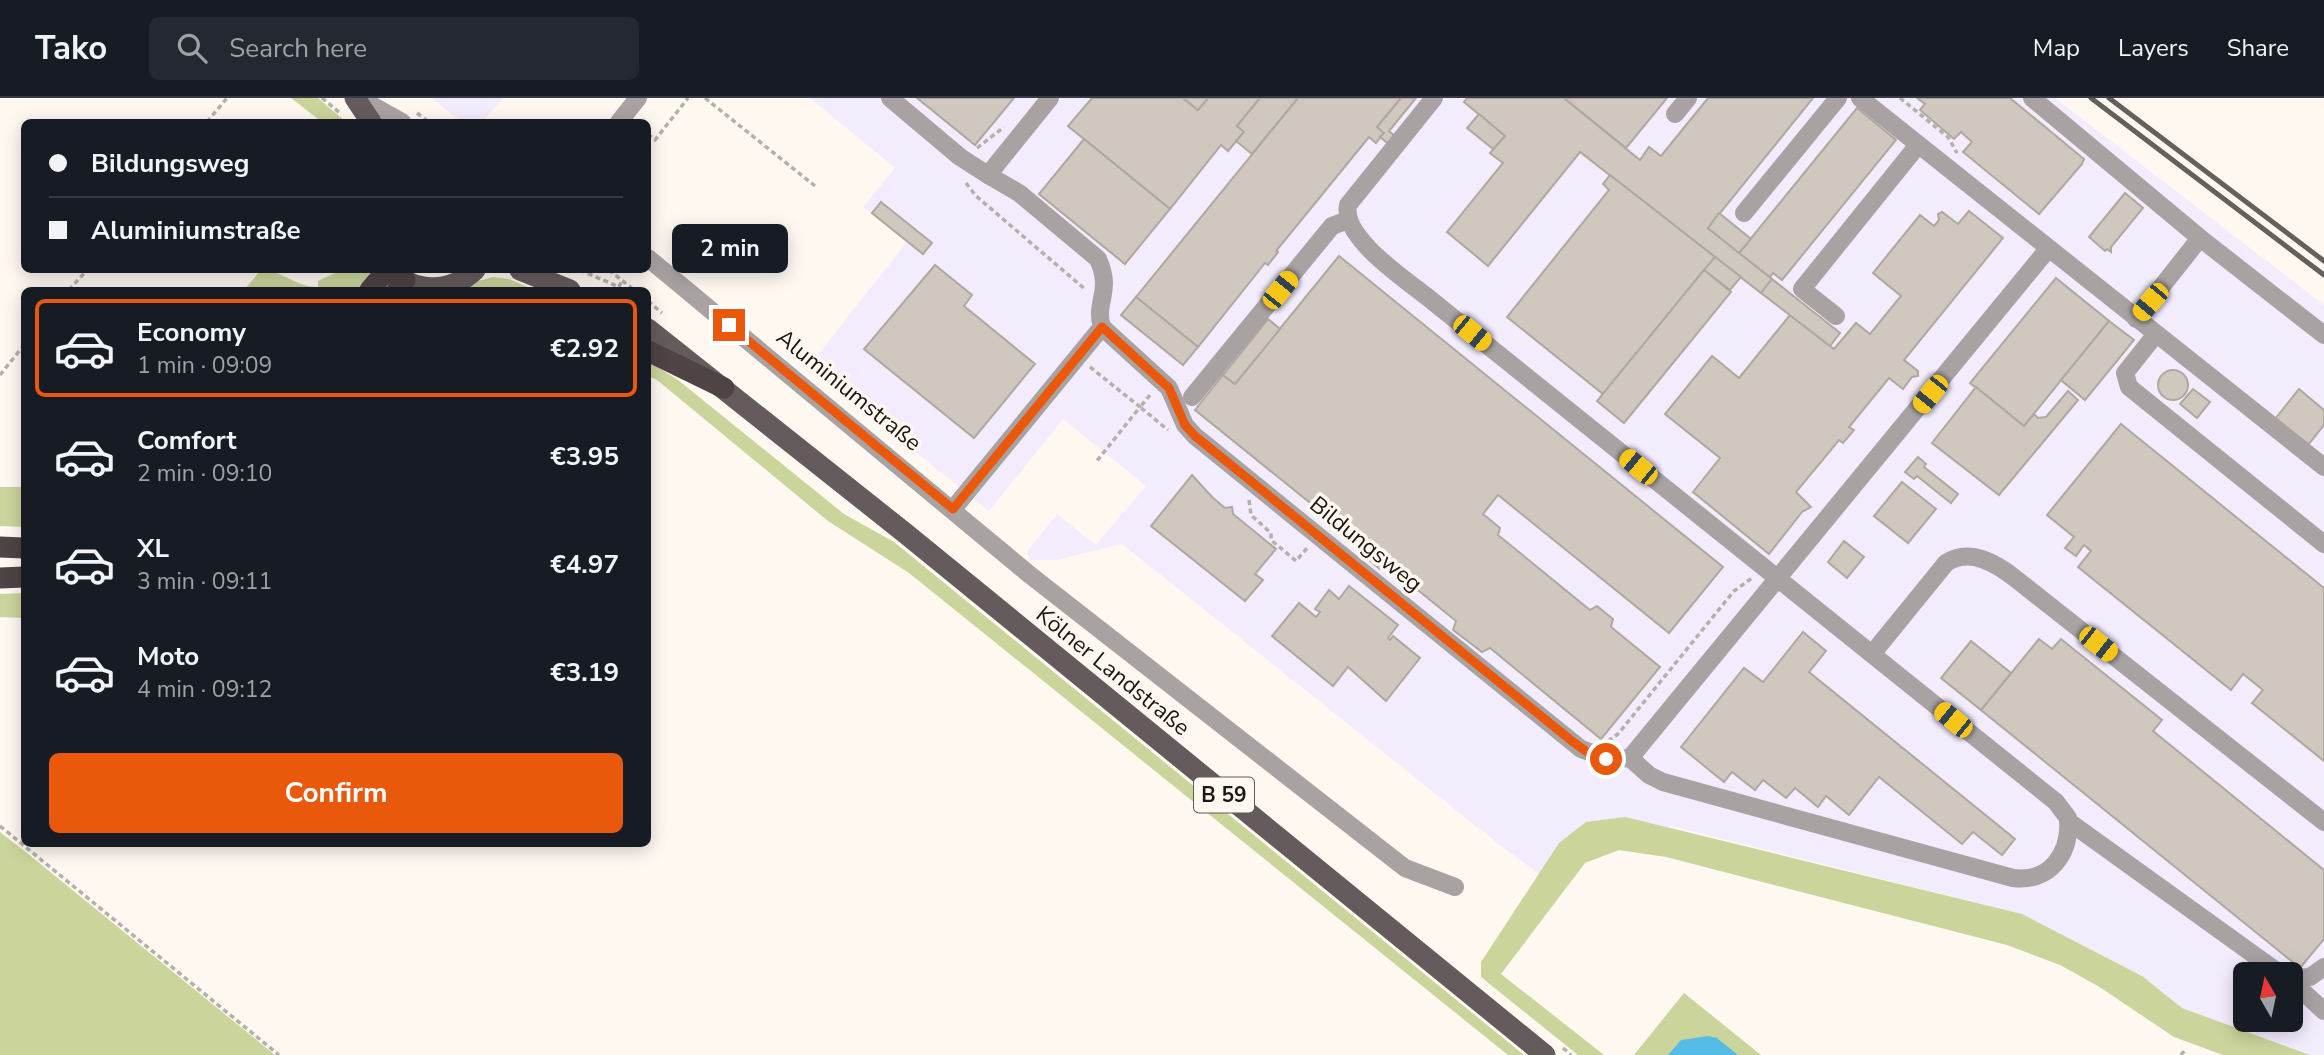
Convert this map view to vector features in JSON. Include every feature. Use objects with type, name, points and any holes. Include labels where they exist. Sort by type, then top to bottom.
[{"type":"highway","points":[[376,287],[395,278]]},
{"type":"highway","points":[[651,352],[724,388]]},
{"type":"highway","points":[[0,547],[21,548]]},
{"type":"highway","points":[[0,578],[21,577]]},
{"type":"main road","points":[[357,98],[369,119]]},
{"type":"main road","points":[[395,278],[423,287],[441,287],[459,282],[471,273]]},
{"type":"main road","points":[[528,273],[562,287]]},
{"type":"main road","name":"Kölner Landstraße","points":[[651,331],[1545,1055]]},
{"type":"lane","points":[[357,98],[396,119]]},
{"type":"lane","points":[[621,119],[638,98]]},
{"type":"lane","points":[[890,98],[960,157],[1019,194],[1097,259],[1105,281],[1102,327],[953,509]]},
{"type":"lane","points":[[988,175],[1051,98]]},
{"type":"lane","points":[[1434,98],[1349,202],[1348,220],[1357,235],[1384,261],[2056,803],[2068,821],[2264,962]]},
{"type":"lane","points":[[1675,114],[1688,98]]},
{"type":"lane","points":[[1744,213],[1838,98]]},
{"type":"lane","points":[[1860,98],[2324,467]]},
{"type":"lane","points":[[2032,98],[2200,238],[2324,335]]},
{"type":"lane","points":[[1836,316],[1802,289],[1918,145]]},
{"type":"lane","points":[[1192,397],[1332,226],[1348,220]]},
{"type":"lane","points":[[2136,318],[2200,238]]},
{"type":"lane","points":[[2048,249],[1779,580],[1630,758],[1648,775],[1663,782],[2020,879],[2043,876],[2055,865],[2066,841],[2068,821]]},
{"type":"lane","name":"Aluminiumstraße","points":[[651,260],[1030,575],[1405,868],[1455,887]]},
{"type":"lane","name":"Bildungsweg","points":[[1102,327],[1169,388],[1185,425],[1195,436],[1581,749],[1609,759],[1630,758]]},
{"type":"lane","points":[[2157,334],[2125,373],[2129,387],[2324,544]]},
{"type":"lane","points":[[1872,654],[1946,563],[1962,557],[1980,559],[2016,579],[2324,822]]},
{"type":"lane","points":[[2303,978],[2310,977],[2324,967]]},
{"type":"lane","points":[[2303,991],[2324,1011]]},
{"type":"path","points":[[210,119],[228,98]]},
{"type":"path","points":[[322,98],[346,119]]},
{"type":"path","points":[[651,137],[654,140],[688,98]]},
{"type":"path","points":[[705,98],[815,186]]},
{"type":"path","points":[[961,176],[976,196],[1102,303]]},
{"type":"path","points":[[72,287],[84,273]]},
{"type":"path","points":[[587,273],[619,287],[622,280]]},
{"type":"path","points":[[613,273],[630,287]]},
{"type":"path","points":[[0,375],[21,349]]},
{"type":"path","points":[[1079,358],[1140,407],[1096,462]]},
{"type":"path","points":[[0,827],[21,844]]},
{"type":"path","points":[[24,847],[279,1055]]},
{"type":"path","points":[[2181,1055],[2185,1049]]},
{"type":"shaded area","points":[[432,98],[503,98],[485,119],[458,119]]},
{"type":"shaded area","points":[[810,98],[2055,98],[2324,305],[2324,1055],[2310,1055],[2247,1032],[2303,1032],[2303,962],[2233,962],[2233,1027],[2182,1008],[2142,976],[2022,914],[1671,826],[1541,875],[1122,544],[1057,560],[1030,560],[1027,552],[1057,514],[1096,545],[1146,486],[1063,419],[989,511],[809,366],[907,242],[863,207],[895,168]]},
{"type":"green space","points":[[291,98],[318,98],[342,119],[318,119]]},
{"type":"green space","points":[[258,273],[276,273],[302,284],[318,287],[247,287]]},
{"type":"green space","points":[[335,273],[370,273],[365,287],[318,287],[318,281]]},
{"type":"green space","points":[[493,277],[509,279],[527,287],[469,287]]},
{"type":"green space","points":[[651,363],[678,380],[844,514],[894,542],[1524,1055],[1508,1055],[909,573],[828,521],[651,377]]},
{"type":"green space","points":[[0,487],[21,487],[21,527],[0,526]]},
{"type":"green space","points":[[21,593],[21,618],[0,617],[0,594]]},
{"type":"green space","points":[[1625,817],[2022,914],[2142,976],[2182,1008],[2233,1027],[2233,1032],[2247,1032],[2310,1055],[2223,1055],[2174,1037],[2098,986],[2060,965],[2007,945],[1666,857],[1619,850],[1585,863],[1501,974],[1604,1055],[1578,1055],[1481,977],[1481,962],[1559,843],[1586,822]]},
{"type":"green space","points":[[0,832],[27,853],[275,1055],[0,1055]]},
{"type":"green space","points":[[1684,993],[1761,1055],[1634,1055]]},
{"type":"water","points":[[1708,1036],[1717,1038],[1738,1055],[1668,1055],[1681,1040]]},
{"type":"building","points":[[917,98],[1014,98],[975,145]]},
{"type":"building","points":[[1092,98],[1183,98],[1198,110],[1208,98],[1260,98],[1237,126],[1244,132],[1228,151],[1221,145],[1170,209],[1068,126]]},
{"type":"building","points":[[1183,98],[1208,98],[1198,110]]},
{"type":"building","points":[[1260,98],[1298,98],[1252,154],[1236,141],[1244,132],[1237,126]]},
{"type":"building","points":[[1298,98],[1401,98],[1377,127],[1384,133],[1376,143],[1369,137],[1276,251],[1278,252],[1268,265],[1265,263],[1198,347],[1136,297]]},
{"type":"building","points":[[1401,98],[1416,98],[1389,131],[1397,138],[1391,146],[1380,137],[1384,133],[1377,127]]},
{"type":"building","points":[[1467,98],[1564,98],[1640,160],[1649,147],[1661,156],[1708,98],[1813,98],[1708,228],[1772,279],[1761,293],[1580,152],[1488,266],[1447,232],[1503,163],[1490,153],[1505,136],[1464,102]]},
{"type":"building","points":[[1564,98],[1667,98],[1626,148]]},
{"type":"building","points":[[1917,98],[2010,98],[2084,159],[2039,214],[1963,152],[1972,142],[1961,132],[1954,139],[1920,110],[1925,104]]},
{"type":"building","points":[[1857,108],[1896,140],[1782,280],[1773,273],[1770,277],[1739,253]]},
{"type":"building","points":[[1479,114],[1505,136],[1493,149],[1467,128]]},
{"type":"building","points":[[1084,139],[1170,209],[1125,264],[1039,194]]},
{"type":"building","points":[[1610,175],[1715,257],[1603,394],[1507,317],[1609,190],[1603,184]]},
{"type":"building","points":[[2125,193],[2143,208],[2111,247],[2111,252],[2107,249],[2105,251],[2089,237]]},
{"type":"building","points":[[881,202],[932,243],[923,254],[872,213]]},
{"type":"building","points":[[1969,211],[2003,238],[1904,360],[1918,371],[1918,376],[1912,377],[1903,389],[1889,378],[1849,427],[1854,430],[1843,443],[1839,440],[1796,492],[1811,507],[1802,512],[1769,554],[1693,492],[1720,458],[1665,414],[1712,356],[1739,378],[1790,315],[1834,349],[1856,323],[1870,334],[1901,296],[1873,273],[1920,215],[1934,226],[1939,220],[1938,214],[1942,212],[1958,224]]},
{"type":"building","points":[[1719,213],[1751,239],[1739,253],[1708,228]]},
{"type":"building","points":[[1339,256],[1723,567],[1669,633],[1498,495],[1483,514],[1500,528],[1498,535],[1590,610],[1597,606],[1613,619],[1611,627],[1660,667],[1601,739],[1490,648],[1482,652],[1453,630],[1456,621],[1387,565],[1380,569],[1364,556],[1366,548],[1195,410],[1223,375],[1235,384]]},
{"type":"building","points":[[1715,257],[1741,277],[1730,290],[1704,270]]},
{"type":"building","points":[[935,265],[972,295],[964,306],[1035,364],[974,438],[864,349]]},
{"type":"building","points":[[1704,270],[1731,292],[1624,423],[1597,401]]},
{"type":"building","points":[[2056,278],[2109,321],[2024,426],[1970,383]]},
{"type":"building","points":[[1772,279],[1840,333],[1830,346],[1761,293]]},
{"type":"building","points":[[1136,297],[1198,347],[1183,365],[1121,315]]},
{"type":"building","points":[[1268,319],[1280,329],[1235,384],[1223,375]]},
{"type":"building","points":[[2109,321],[2134,340],[2085,400],[2061,380]]},
{"type":"building","points":[[2173,370],[2183,375],[2188,385],[2183,395],[2173,400],[2163,395],[2158,385],[2163,375]]},
{"type":"building","points":[[1976,387],[2024,426],[2034,414],[2038,418],[2046,417],[2068,391],[2078,400],[1999,495],[1932,443]]},
{"type":"building","points":[[2193,389],[2210,402],[2197,418],[2180,404]]},
{"type":"building","points":[[2299,389],[2324,410],[2324,425],[2308,445],[2275,419]]},
{"type":"building","points":[[2121,424],[2324,588],[2324,761],[2252,703],[2263,690],[2243,674],[2231,690],[2078,567],[2091,551],[2084,545],[2076,556],[2065,548],[2074,537],[2047,515]]},
{"type":"building","points":[[1918,457],[1926,464],[1924,467],[1958,494],[1951,503],[1917,476],[1914,479],[1905,472]]},
{"type":"building","points":[[1192,475],[1212,497],[1225,508],[1232,507],[1233,514],[1276,549],[1255,574],[1263,580],[1245,601],[1151,526]]},
{"type":"building","points":[[1902,482],[1936,509],[1908,543],[1874,516]]},
{"type":"building","points":[[1844,541],[1864,557],[1847,578],[1828,562]]},
{"type":"building","points":[[1349,586],[1398,625],[1388,638],[1390,640],[1393,636],[1420,658],[1386,701],[1348,667],[1333,686],[1272,636],[1299,603],[1316,617],[1320,612],[1315,609],[1329,590],[1339,599]]},
{"type":"building","points":[[1803,632],[1826,651],[1809,672],[2015,839],[2002,855],[1973,832],[1962,844],[1879,777],[1849,815],[1826,796],[1818,807],[1795,788],[1786,798],[1763,780],[1755,790],[1732,772],[1724,782],[1681,747],[1744,668],[1763,682]]},
{"type":"building","points":[[2039,639],[2052,649],[2061,639],[2162,720],[2153,731],[2324,870],[2324,939],[2303,964],[2303,962],[2293,962],[1981,710]]},
{"type":"building","points":[[1971,641],[2011,673],[1981,710],[1941,678]]},
{"type":"railway","points":[[2091,98],[2324,275]]},
{"type":"railway","points":[[2109,98],[2324,261]]},
{"type":"route","points":[[729,325],[953,509],[1102,327],[1113,340],[1169,388],[1181,418],[1195,436],[1581,749],[1606,759]]}]
